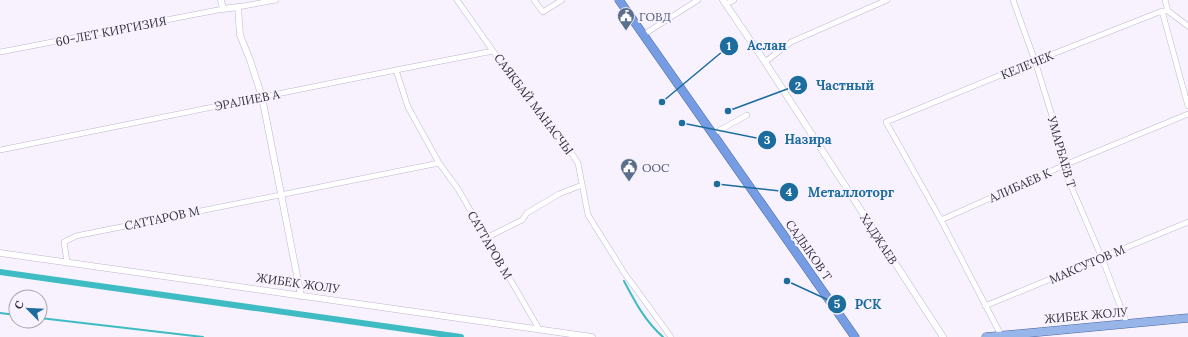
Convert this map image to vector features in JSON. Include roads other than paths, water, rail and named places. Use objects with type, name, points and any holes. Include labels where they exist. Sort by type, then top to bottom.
[{"type":"highway","name":"САДЫКОВ Т","points":[[620,1],[855,337]]},
{"type":"main road","name":"ЖИБЕК ЖОЛУ","points":[[986,337],[1188,318]]},
{"type":"street","points":[[221,0],[223,9],[276,0]]},
{"type":"street","name":"САЯКБАЙ МАНАСЧЫ","points":[[457,0],[493,51],[566,145],[578,163],[588,215],[625,274],[671,337]]},
{"type":"street","points":[[534,0],[543,12],[562,0]]},
{"type":"street","points":[[643,35],[698,0]]},
{"type":"street","points":[[725,2],[734,0]]},
{"type":"street","points":[[765,62],[791,42],[887,0]]},
{"type":"street","name":"УМАРБАЕВ Т","points":[[1013,0],[1035,61],[1067,164],[1068,179],[1102,258],[1127,324]]},
{"type":"street","points":[[1165,0],[1168,11],[1188,26]]},
{"type":"street","name":"ХАДЖАЕВ","points":[[725,2],[943,337]]},
{"type":"street","points":[[238,7],[240,35],[262,97],[301,296]]},
{"type":"street","name":"60-ЛЕТ КИРГИЗИЯ","points":[[0,52],[223,9]]},
{"type":"street","points":[[1162,11],[1188,106]]},
{"type":"street","name":"КЕЛЕЧЕК","points":[[941,220],[886,122],[1162,11],[1168,11]]},
{"type":"street","name":"ЭРАЛИЕВ А","points":[[0,150],[493,51]]},
{"type":"street","name":"САТТАРОВ М","points":[[396,70],[408,107],[439,163],[458,189],[540,329]]},
{"type":"street","name":"АЛИБАЕВ К","points":[[941,220],[1067,164],[1188,114]]},
{"type":"street","points":[[713,134],[747,115]]},
{"type":"street","name":"САТТАРОВ М","points":[[67,262],[64,242],[76,236],[439,163]]},
{"type":"street","points":[[486,238],[522,220],[527,213],[559,194],[582,185]]},
{"type":"street","points":[[941,220],[1001,336]]},
{"type":"street","name":"МАКСУТОВ М","points":[[986,306],[1188,222]]},
{"type":"street","name":"ЖИБЕК ЖОЛУ","points":[[0,253],[592,337]]},
{"type":"waterway","points":[[0,272],[461,337]]},
{"type":"waterway","points":[[624,281],[636,304],[663,337]]},
{"type":"waterway","points":[[0,313],[8,314]]},
{"type":"waterway","points":[[48,319],[203,337]]},
{"type":"place","name":"ГОВД","points":[[626,31]]},
{"type":"place","name":"Аслан","points":[[662,102]]},
{"type":"place","name":"Частный","points":[[728,111]]},
{"type":"place","name":"Назира","points":[[682,123]]},
{"type":"place","name":"ООС","points":[[629,182]]},
{"type":"place","name":"Металлоторг","points":[[717,184]]},
{"type":"place","name":"РСК","points":[[787,281]]}]
